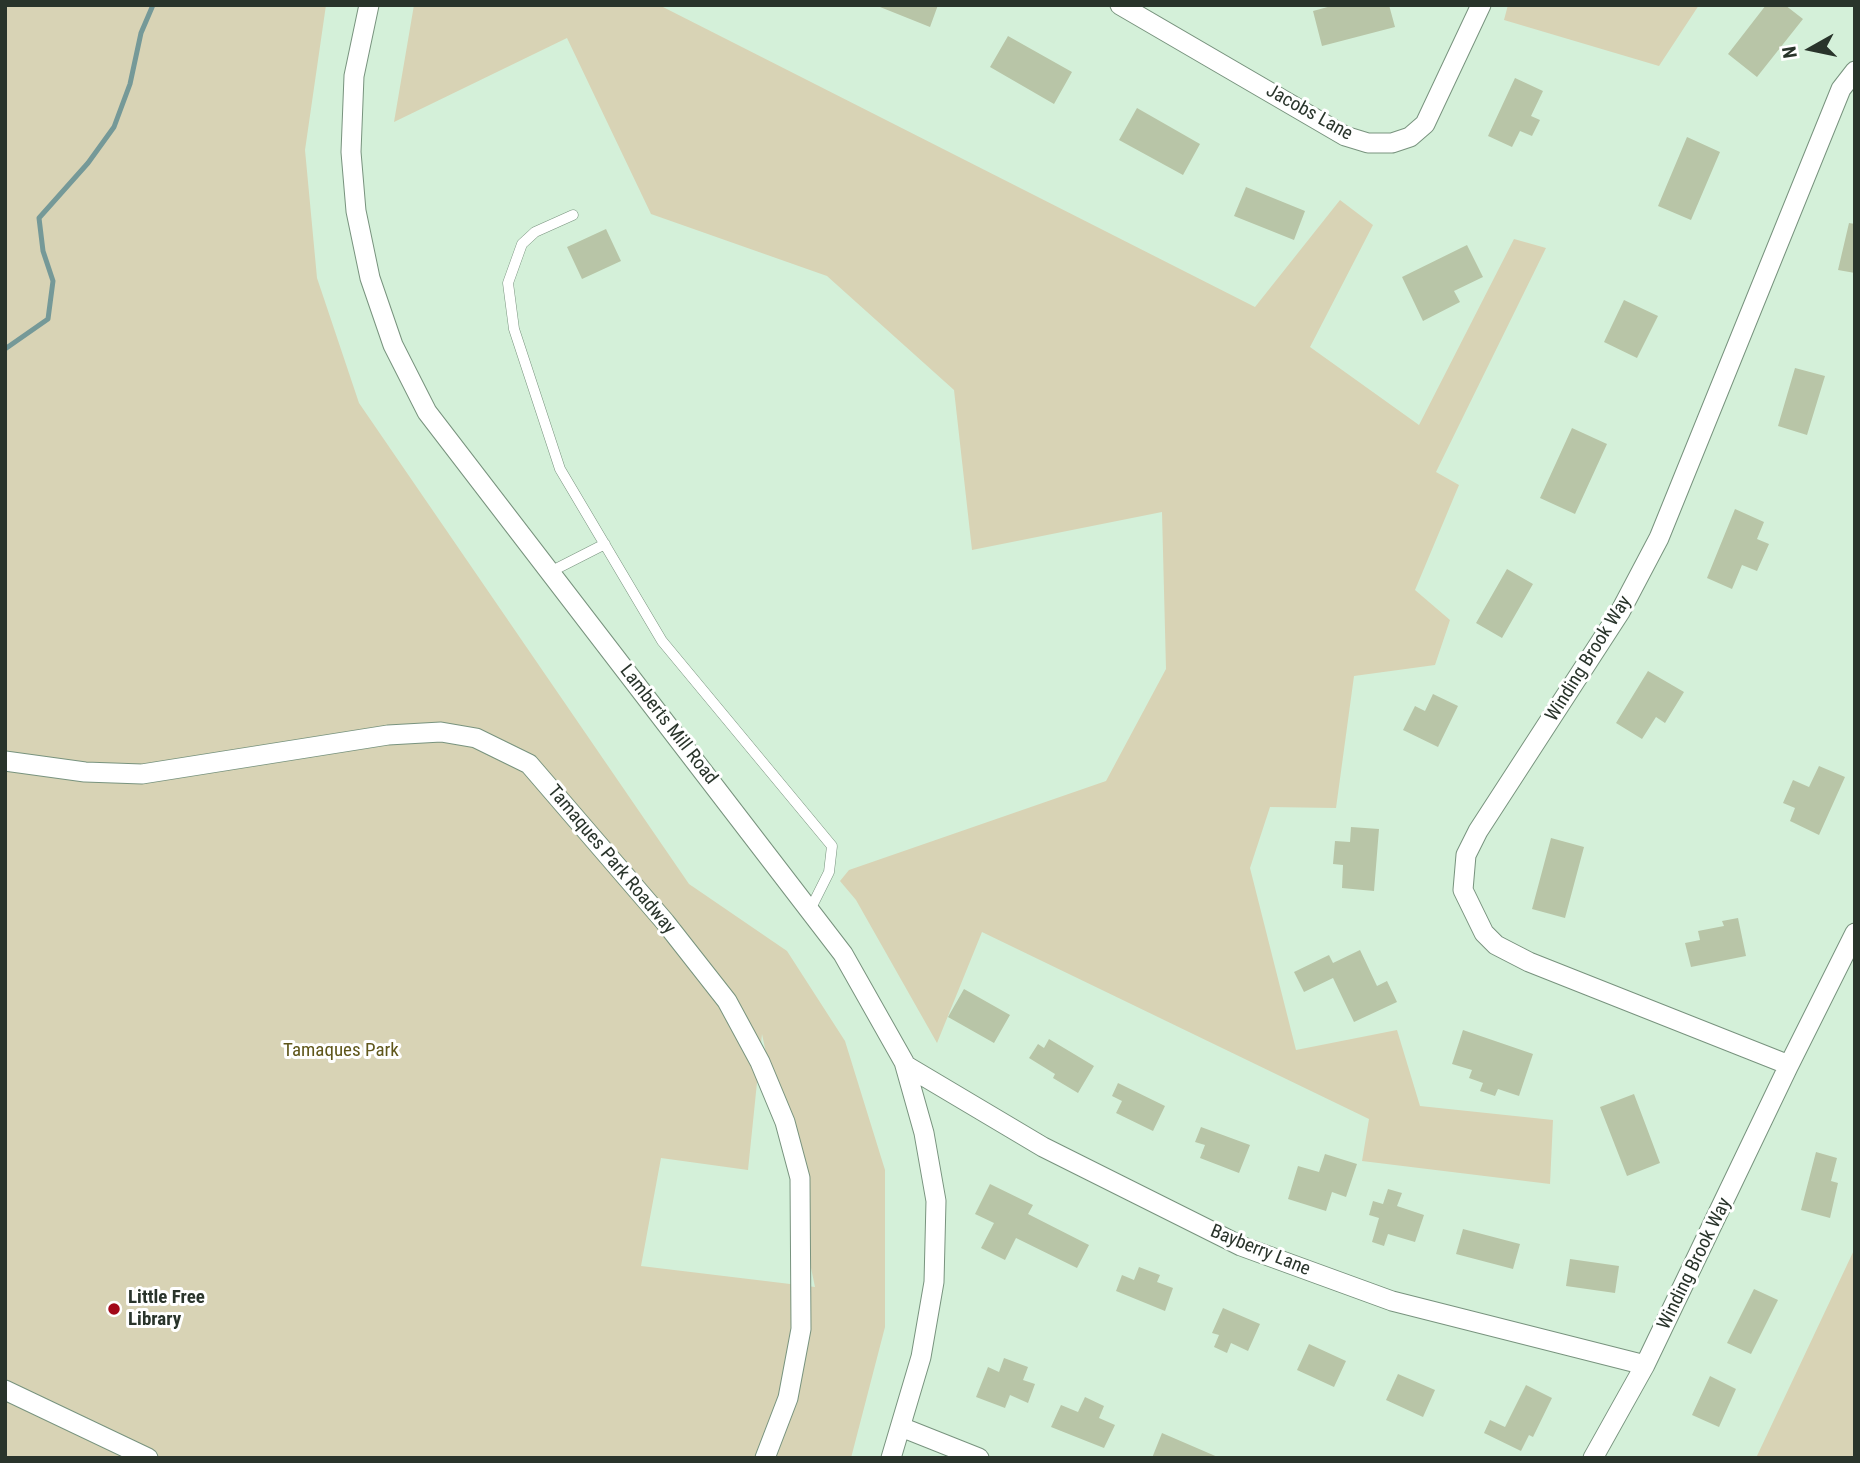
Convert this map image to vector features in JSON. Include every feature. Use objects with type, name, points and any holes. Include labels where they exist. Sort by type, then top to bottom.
[{"type":"street","name":"Lamberts Mill Road","points":[[369,5],[354,76],[351,152],[356,211],[370,278],[393,345],[427,412],[843,954],[905,1065],[925,1133],[936,1201],[934,1282],[921,1357],[891,1458]]},
{"type":"street","name":"Jacobs Lane","points":[[1120,5],[1345,135],[1368,143],[1392,143],[1410,136],[1425,124],[1481,5]]},
{"type":"street","name":"Winding Brook Way","points":[[1789,1065],[1529,962],[1496,945],[1484,933],[1463,890],[1466,855],[1478,831],[1620,612],[1659,538],[1842,89],[1855,71]]},
{"type":"street","name":"Tamaques Park Roadway","points":[[5,761],[85,772],[142,774],[388,735],[441,732],[476,738],[529,764],[657,913],[727,1001],[760,1062],[785,1122],[800,1178],[802,1329],[788,1398],[765,1458]]},
{"type":"street","name":"Winding Brook Way","points":[[1592,1458],[1645,1365],[1855,933]]},
{"type":"street","name":"Bayberry Lane","points":[[905,1065],[1043,1147],[1241,1246],[1392,1301],[1645,1365]]},
{"type":"street","points":[[5,1390],[148,1458]]},
{"type":"street","points":[[901,1427],[979,1458]]},
{"type":"lane","points":[[573,215],[535,232],[522,244],[508,284],[508,304],[560,469],[662,641],[832,846],[829,872],[810,910]]},
{"type":"lane","points":[[550,572],[605,544]]},
{"type":"green space","name":"Tamaques Park","points":[[5,5],[326,5],[305,150],[317,278],[359,403],[689,884],[787,951],[845,1041],[885,1170],[885,1327],[851,1458],[5,1458]],"holes":[[[762,1034],[815,1287],[641,1266],[661,1158],[748,1170]]]},
{"type":"green space","points":[[414,5],[659,5],[1255,307],[1340,200],[1373,225],[1310,347],[1419,425],[1514,239],[1546,248],[1436,472],[1459,485],[1415,590],[1450,620],[1435,665],[1354,676],[1336,808],[1270,807],[1250,868],[1296,1050],[1397,1030],[1420,1106],[1553,1120],[1550,1184],[1362,1161],[1369,1119],[982,932],[937,1043],[856,900],[840,881],[849,870],[1106,781],[1166,669],[1162,512],[972,550],[954,390],[827,276],[651,214],[567,38],[394,122]]},
{"type":"green space","points":[[1508,5],[1699,5],[1659,66],[1504,20]]},
{"type":"green space","points":[[1855,1248],[1855,1458],[1756,1458]]},
{"type":"building","points":[[875,5],[938,5],[930,27]]},
{"type":"building","points":[[1335,5],[1389,5],[1395,27],[1322,46],[1313,11]]},
{"type":"building","points":[[1766,5],[1785,5],[1803,19],[1757,77],[1728,54]]},
{"type":"building","points":[[1008,36],[1072,72],[1054,104],[990,67]]},
{"type":"building","points":[[1515,78],[1543,91],[1531,116],[1540,120],[1532,136],[1520,131],[1512,147],[1488,136]]},
{"type":"building","points":[[1137,108],[1200,144],[1183,175],[1119,140]]},
{"type":"building","points":[[1687,137],[1720,152],[1691,220],[1658,206]]},
{"type":"building","points":[[1246,187],[1305,211],[1294,240],[1234,216]]},
{"type":"building","points":[[1849,223],[1855,224],[1855,273],[1838,270]]},
{"type":"building","points":[[606,229],[621,261],[582,279],[567,247]]},
{"type":"building","points":[[1467,245],[1483,277],[1454,291],[1460,302],[1423,321],[1402,277]]},
{"type":"building","points":[[1624,300],[1658,316],[1637,358],[1604,342]]},
{"type":"building","points":[[1795,368],[1825,376],[1807,435],[1778,426]]},
{"type":"building","points":[[1572,428],[1607,444],[1575,514],[1540,498]]},
{"type":"building","points":[[1735,509],[1764,522],[1757,539],[1769,544],[1757,571],[1742,565],[1732,589],[1707,578]]},
{"type":"building","points":[[1507,569],[1533,584],[1502,638],[1476,623]]},
{"type":"building","points":[[1648,671],[1684,692],[1665,723],[1656,717],[1642,739],[1616,723]]},
{"type":"building","points":[[1433,694],[1458,706],[1438,747],[1403,730],[1415,706],[1425,711]]},
{"type":"building","points":[[1819,766],[1845,777],[1819,835],[1790,821],[1795,808],[1783,803],[1793,780],[1809,787]]},
{"type":"building","points":[[1351,827],[1379,829],[1374,891],[1342,888],[1343,865],[1333,864],[1335,841],[1350,842]]},
{"type":"building","points":[[1551,838],[1584,847],[1565,918],[1532,909]]},
{"type":"building","points":[[1738,918],[1746,956],[1691,967],[1685,943],[1700,940],[1698,931],[1724,926],[1722,921]]},
{"type":"building","points":[[1360,950],[1377,986],[1387,981],[1397,1002],[1354,1022],[1333,978],[1304,992],[1294,972],[1329,955],[1333,963]]},
{"type":"building","points":[[964,989],[1010,1015],[994,1043],[948,1017]]},
{"type":"building","points":[[1463,1030],[1533,1054],[1519,1096],[1498,1089],[1495,1096],[1480,1091],[1483,1083],[1469,1078],[1472,1070],[1452,1064]]},
{"type":"building","points":[[1049,1039],[1094,1066],[1078,1093],[1053,1078],[1055,1074],[1029,1058],[1038,1044],[1044,1048]]},
{"type":"building","points":[[1118,1083],[1165,1106],[1153,1131],[1116,1113],[1122,1101],[1112,1096]]},
{"type":"building","points":[[1634,1094],[1660,1163],[1627,1176],[1600,1107]]},
{"type":"building","points":[[1201,1127],[1250,1145],[1239,1173],[1200,1158],[1205,1145],[1195,1142]]},
{"type":"building","points":[[1816,1152],[1837,1158],[1831,1181],[1838,1183],[1830,1218],[1801,1210]]},
{"type":"building","points":[[1325,1154],[1357,1164],[1346,1197],[1332,1192],[1326,1211],[1288,1199],[1298,1166],[1319,1172]]},
{"type":"building","points":[[990,1184],[1033,1205],[1028,1214],[1089,1245],[1077,1268],[1016,1238],[1005,1260],[981,1248],[994,1223],[975,1214]]},
{"type":"building","points":[[1388,1189],[1402,1193],[1397,1206],[1424,1215],[1415,1242],[1388,1234],[1384,1246],[1372,1242],[1379,1218],[1369,1215],[1373,1201],[1383,1204]]},
{"type":"building","points":[[1463,1229],[1520,1244],[1513,1269],[1456,1254]]},
{"type":"building","points":[[1570,1259],[1619,1266],[1615,1293],[1566,1286]]},
{"type":"building","points":[[1139,1267],[1160,1275],[1157,1282],[1173,1288],[1165,1311],[1116,1291],[1122,1275],[1134,1280]]},
{"type":"building","points":[[1754,1289],[1778,1300],[1751,1354],[1727,1343]]},
{"type":"building","points":[[1223,1308],[1260,1324],[1248,1351],[1231,1343],[1227,1353],[1214,1347],[1219,1335],[1212,1333]]},
{"type":"building","points":[[1309,1344],[1346,1361],[1334,1387],[1297,1370]]},
{"type":"building","points":[[1004,1358],[1028,1367],[1023,1380],[1035,1384],[1028,1403],[1010,1395],[1005,1408],[976,1397],[988,1367],[999,1372]]},
{"type":"building","points":[[1398,1374],[1435,1390],[1423,1417],[1386,1400]]},
{"type":"building","points":[[1710,1376],[1736,1389],[1719,1427],[1692,1415]]},
{"type":"building","points":[[1526,1385],[1552,1398],[1533,1437],[1529,1435],[1521,1451],[1484,1433],[1490,1420],[1505,1427]]},
{"type":"building","points":[[1085,1397],[1104,1406],[1099,1418],[1115,1425],[1104,1448],[1051,1427],[1061,1405],[1078,1412]]},
{"type":"building","points":[[1162,1433],[1220,1458],[1152,1458]]},
{"type":"waterway","points":[[5,349],[48,319],[53,281],[43,251],[39,218],[88,163],[114,127],[130,84],[141,33],[153,5]]},
{"type":"place","name":"Little Free Library","points":[[114,1309]]}]
